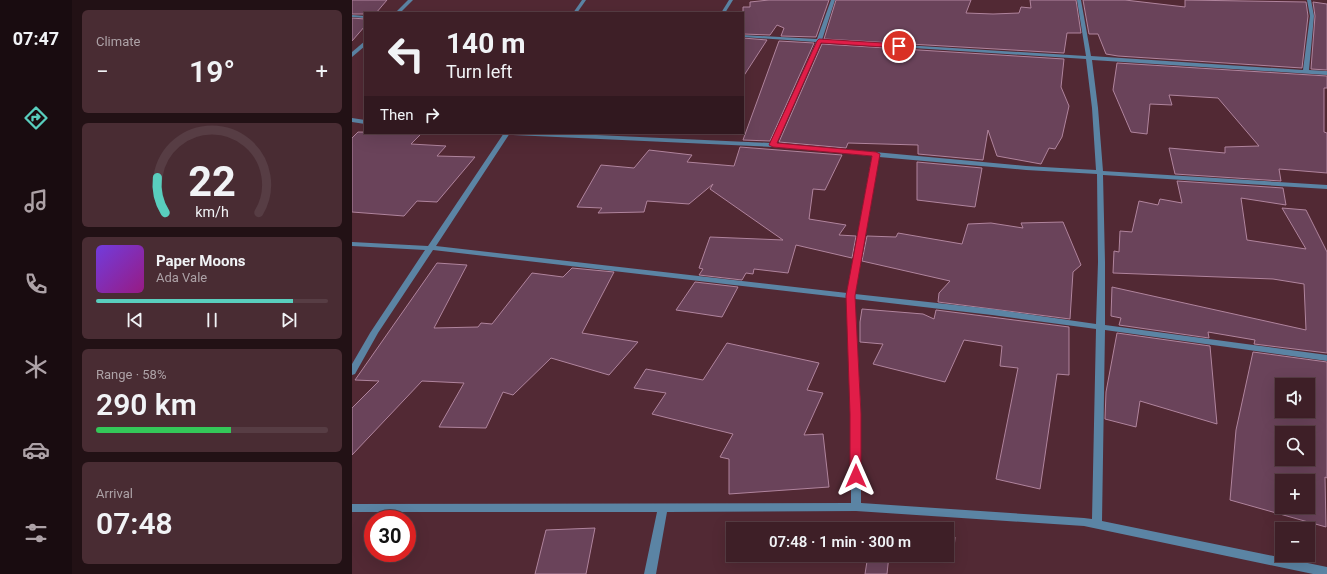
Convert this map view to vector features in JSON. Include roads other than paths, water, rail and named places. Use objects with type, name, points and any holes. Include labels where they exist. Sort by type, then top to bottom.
[{"type":"street","points":[[398,12],[411,0]]},
{"type":"street","points":[[576,12],[584,0]]},
{"type":"street","points":[[724,12],[731,0]]},
{"type":"street","points":[[773,145],[819,41],[833,0]]},
{"type":"street","points":[[1079,0],[1090,58],[1100,173],[1101,327],[1097,524]]},
{"type":"street","points":[[1306,72],[1312,16],[1309,0]]},
{"type":"street","points":[[352,16],[364,17]]},
{"type":"street","points":[[744,36],[1327,73]]},
{"type":"street","points":[[352,55],[364,44]]},
{"type":"street","points":[[352,120],[364,122]]},
{"type":"street","points":[[352,372],[374,333],[432,248],[506,134]]},
{"type":"street","points":[[553,134],[634,136],[773,145],[1100,173],[1327,187]]},
{"type":"street","points":[[856,507],[856,414],[851,296],[876,154]]},
{"type":"street","points":[[352,244],[432,248],[992,312],[1327,358]]},
{"type":"street","points":[[650,574],[663,507]]},
{"type":"street","points":[[352,508],[856,507],[1097,524],[1327,572]]}]
